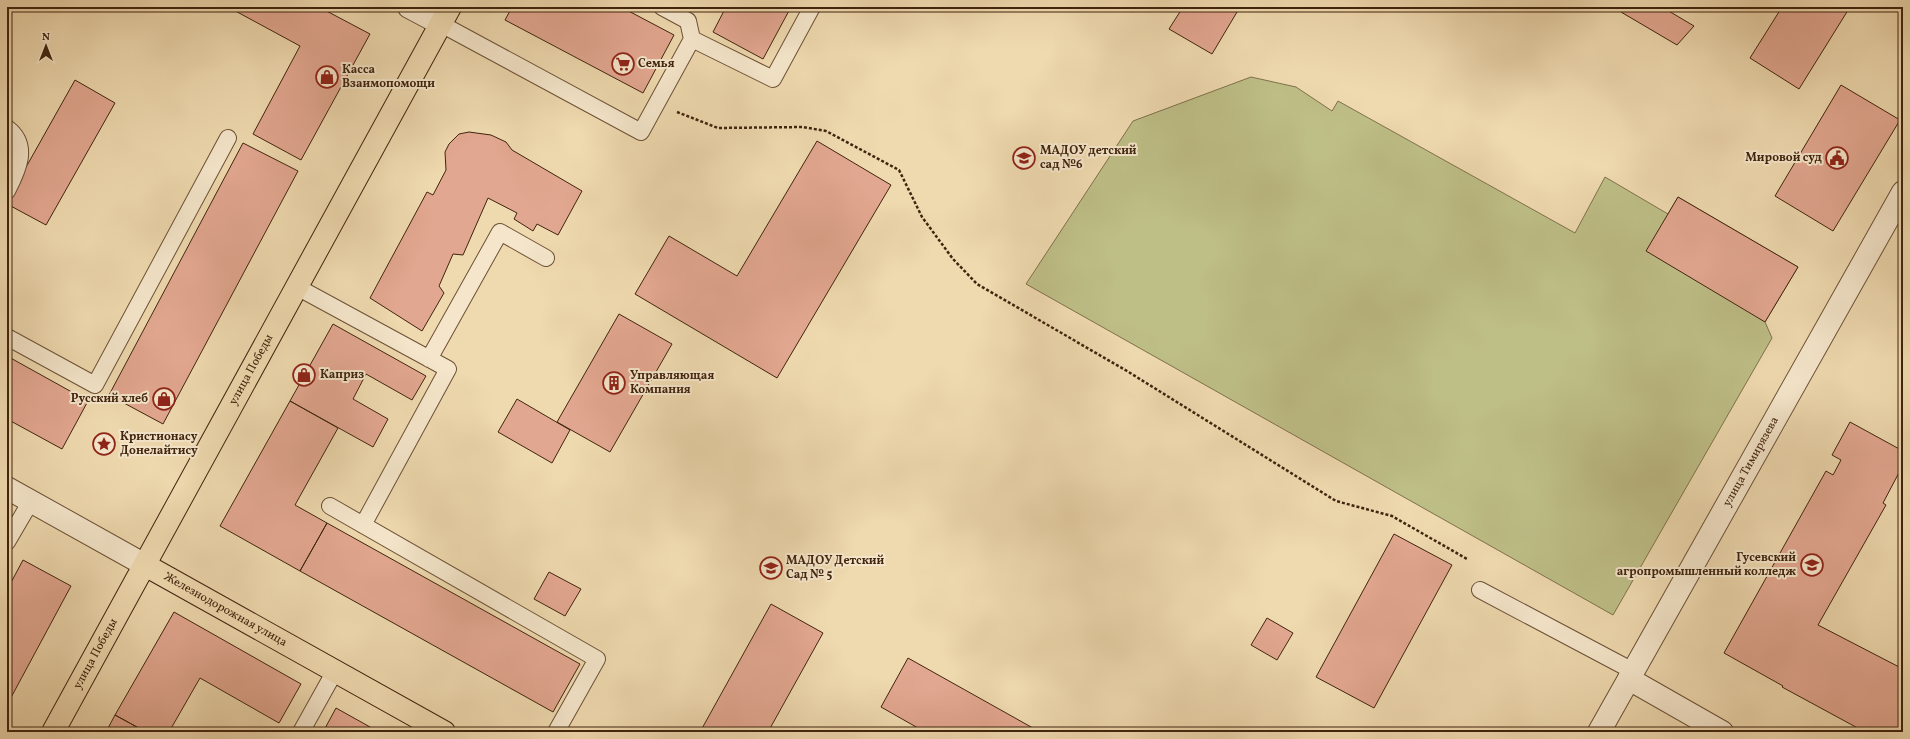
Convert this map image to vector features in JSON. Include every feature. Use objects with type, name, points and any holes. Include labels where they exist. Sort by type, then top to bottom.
[{"type":"main road","name":"улица Победы","points":[[53,732],[446,16]]},
{"type":"main road","name":"Железнодорожная улица","points":[[145,565],[444,732]]},
{"type":"street","points":[[409,7],[446,16]]},
{"type":"street","name":"улица Тимирязева","points":[[1599,732],[1903,192]]},
{"type":"street","name":"Железнодорожная улица","points":[[7,488],[145,565]]},
{"type":"street","points":[[1631,675],[1722,732]]},
{"type":"lane","points":[[446,16],[641,132],[692,39],[688,21],[662,7]]},
{"type":"lane","points":[[692,39],[773,79],[812,7]]},
{"type":"lane","points":[[7,128],[18,139],[20,151],[19,166],[7,191]]},
{"type":"lane","points":[[7,338],[95,384],[228,138]]},
{"type":"lane","points":[[429,359],[500,232],[546,258]]},
{"type":"lane","points":[[297,287],[448,369],[363,525]]},
{"type":"lane","points":[[7,542],[31,501]]},
{"type":"lane","points":[[330,506],[597,659],[556,732]]},
{"type":"lane","points":[[1480,590],[1631,675]]},
{"type":"lane","points":[[301,732],[336,671]]},
{"type":"path","points":[[656,104],[718,128],[803,127],[826,131],[899,170],[922,217],[953,259],[978,284],[1127,371],[1336,501],[1392,516],[1467,558]]},
{"type":"green space","points":[[1251,77],[1296,87],[1332,111],[1338,101],[1575,233],[1605,177],[1668,214],[1678,197],[1798,267],[1765,322],[1772,338],[1613,615],[1026,284],[1133,121]]},
{"type":"building","points":[[228,7],[319,7],[370,34],[301,160],[253,134],[300,46]]},
{"type":"building","name":"Семья","points":[[512,7],[621,7],[674,35],[643,93],[505,20]]},
{"type":"building","points":[[726,7],[791,7],[763,59],[713,32]]},
{"type":"building","points":[[1125,7],[1136,7],[1133,12]]},
{"type":"building","points":[[1183,7],[1229,7],[1237,12],[1212,54],[1169,29]]},
{"type":"building","points":[[1625,7],[1662,7],[1694,26],[1677,45],[1621,12]]},
{"type":"building","points":[[1782,7],[1850,7],[1799,89],[1750,58]]},
{"type":"building","points":[[75,80],[115,103],[46,225],[7,204],[7,201]]},
{"type":"building","name":"Мировой суд","points":[[1841,85],[1900,120],[1833,231],[1775,196]]},
{"type":"building","points":[[469,132],[491,135],[506,142],[512,150],[582,191],[558,235],[537,224],[533,231],[514,219],[517,213],[488,198],[463,255],[453,254],[439,286],[444,293],[422,331],[370,298],[427,192],[433,195],[446,170],[445,152],[449,144],[459,134]]},
{"type":"building","points":[[817,141],[891,185],[777,378],[635,294],[669,236],[737,276]]},
{"type":"building","points":[[243,143],[298,171],[163,424],[109,395]]},
{"type":"building","points":[[1678,197],[1798,267],[1765,322],[1646,251]]},
{"type":"building","name":"Управляющая Компания","points":[[619,314],[672,344],[610,452],[557,422]]},
{"type":"building","points":[[333,324],[426,376],[412,400],[366,374],[353,399],[388,419],[373,447],[290,401]]},
{"type":"building","points":[[7,356],[88,401],[62,449],[7,419]]},
{"type":"building","points":[[517,399],[570,430],[552,463],[498,432]]},
{"type":"building","points":[[290,401],[338,428],[295,505],[327,523],[300,571],[220,526]]},
{"type":"building","name":"Гусевский агропромышленный колледж","points":[[1850,422],[1903,451],[1903,465],[1883,503],[1886,505],[1818,625],[1903,669],[1903,732],[1865,732],[1782,687],[1783,686],[1724,653],[1826,471],[1833,475],[1841,460],[1832,455]]},
{"type":"building","points":[[327,523],[580,664],[553,712],[300,571]]},
{"type":"building","points":[[1394,534],[1452,565],[1374,708],[1316,677]]},
{"type":"building","points":[[23,560],[71,586],[7,705],[7,590]]},
{"type":"building","points":[[549,572],[581,589],[565,616],[534,599]]},
{"type":"building","points":[[771,604],[823,633],[768,732],[700,732]]},
{"type":"building","points":[[174,612],[301,684],[279,723],[200,678],[169,732],[146,732],[115,715]]},
{"type":"building","points":[[1267,618],[1293,633],[1277,660],[1251,645]]},
{"type":"building","points":[[908,658],[1040,732],[925,732],[881,707]]},
{"type":"building","points":[[336,708],[379,732],[323,732]]},
{"type":"building","points":[[115,715],[146,732],[106,732]]},
{"type":"place","name":"Семья","points":[[623,64]]},
{"type":"place","name":"Касса Взаимопомощи","points":[[327,77]]},
{"type":"place","name":"МАДОУ детский сад №6","points":[[1024,158]]},
{"type":"place","name":"Мировой суд","points":[[1837,158]]},
{"type":"place","name":"Каприз","points":[[304,375]]},
{"type":"place","name":"Управляющая Компания","points":[[614,383]]},
{"type":"place","name":"Русский хлеб","points":[[164,399]]},
{"type":"place","name":"Кристионасу Донелайтису","points":[[104,444]]},
{"type":"place","name":"Гусевский агропромышленный колледж","points":[[1812,565]]},
{"type":"place","name":"МАДОУ Детский Сад № 5","points":[[771,568]]}]
